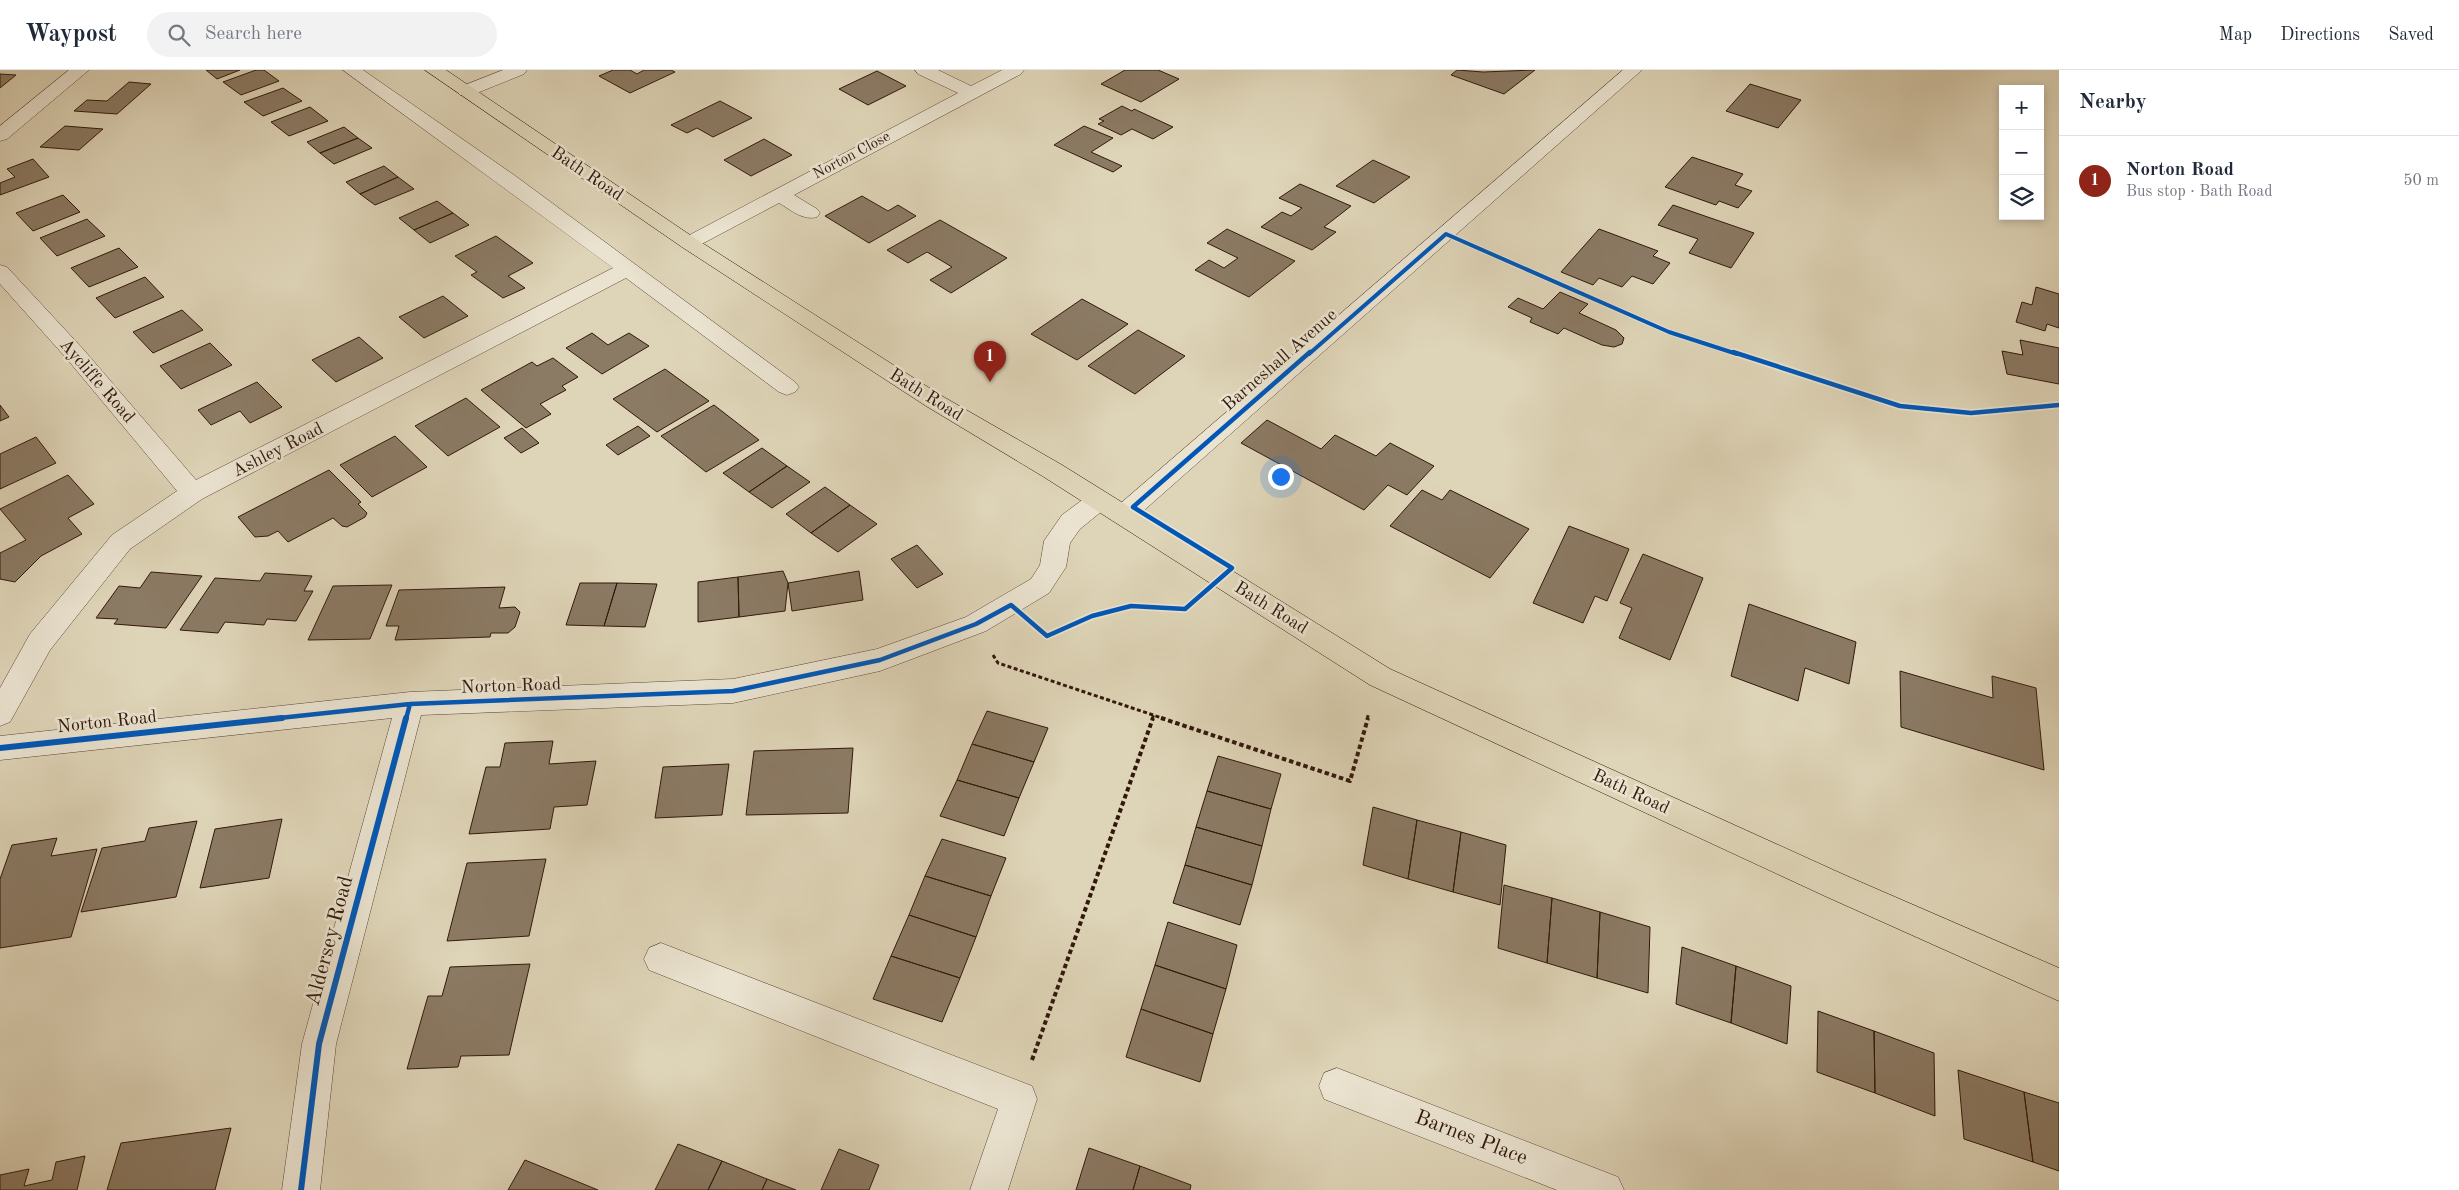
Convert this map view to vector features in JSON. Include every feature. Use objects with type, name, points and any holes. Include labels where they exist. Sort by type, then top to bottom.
[{"type":"main road","name":"Bath Road","points":[[434,70],[689,243],[934,401],[1123,516],[1380,677],[1847,891],[2059,985]]},
{"type":"street","points":[[0,135],[80,70]]},
{"type":"street","points":[[352,70],[507,179],[787,387]]},
{"type":"street","points":[[466,91],[518,70]]},
{"type":"street","points":[[924,70],[972,93]]},
{"type":"street","name":"Norton Close","points":[[689,243],[1015,70]]},
{"type":"street","name":"Barneshall Avenue","points":[[1123,516],[1633,70]]},
{"type":"street","points":[[780,195],[810,213]]},
{"type":"street","name":"Ashley Road","points":[[0,714],[40,642],[121,542],[193,494],[627,269]]},
{"type":"street","name":"Aycliffe Road","points":[[0,271],[74,354],[193,494]]},
{"type":"street","name":"Norton Road","points":[[0,748],[410,704],[733,690],[880,660],[976,624],[1040,586],[1053,567],[1057,540],[1071,522],[1098,501]]},
{"type":"street","name":"Aldersey Road","points":[[301,1190],[319,1044],[410,704]]},
{"type":"street","points":[[661,959],[1018,1099],[990,1190]]},
{"type":"street","name":"Barnes Place","points":[[1337,1086],[1605,1190]]},
{"type":"path","points":[[976,624],[998,663],[1350,781],[1380,677]]},
{"type":"path","points":[[1018,1099],[1154,714]]},
{"type":"building","points":[[206,70],[240,70],[217,79]]},
{"type":"building","points":[[256,70],[264,70],[279,81],[241,95],[223,82]]},
{"type":"building","points":[[613,70],[630,70],[637,74],[644,70],[671,70],[675,72],[630,93],[599,76]]},
{"type":"building","points":[[1125,70],[1158,70],[1179,79],[1141,102],[1101,84]]},
{"type":"building","points":[[1457,70],[1483,72],[1535,70],[1504,94],[1451,75]]},
{"type":"building","points":[[877,71],[906,86],[868,105],[839,89]]},
{"type":"building","points":[[0,74],[16,75],[0,88]]},
{"type":"building","points":[[129,82],[151,84],[117,114],[74,111],[87,100],[107,101]]},
{"type":"building","points":[[1750,84],[1801,100],[1778,128],[1726,111]]},
{"type":"building","points":[[283,88],[302,101],[263,116],[244,102]]},
{"type":"building","points":[[720,101],[752,118],[713,137],[697,128],[687,133],[671,125]]},
{"type":"building","points":[[1122,106],[1132,111],[1134,109],[1173,127],[1153,139],[1132,129],[1121,135],[1098,124],[1104,121],[1099,119]]},
{"type":"building","points":[[310,107],[328,121],[289,136],[271,122]]},
{"type":"building","points":[[65,126],[103,129],[79,150],[40,147]]},
{"type":"building","points":[[1084,126],[1113,138],[1091,152],[1122,166],[1113,172],[1054,145]]},
{"type":"building","points":[[344,127],[358,138],[320,153],[307,142]]},
{"type":"building","points":[[358,138],[372,148],[334,164],[320,153]]},
{"type":"building","points":[[764,139],[792,155],[751,176],[724,160]]},
{"type":"building","points":[[1692,157],[1743,174],[1735,185],[1752,191],[1738,208],[1719,201],[1716,205],[1665,187]]},
{"type":"building","points":[[33,159],[49,177],[0,195],[0,183],[15,177],[7,169]]},
{"type":"building","points":[[1373,160],[1410,177],[1374,203],[1336,186]]},
{"type":"building","points":[[384,166],[398,177],[360,194],[346,182]]},
{"type":"building","points":[[398,177],[414,189],[375,205],[360,194]]},
{"type":"building","points":[[1300,184],[1351,206],[1324,227],[1336,232],[1312,250],[1261,227],[1282,212],[1291,216],[1302,208],[1279,198]]},
{"type":"building","points":[[63,195],[80,212],[33,231],[16,213]]},
{"type":"building","points":[[862,196],[888,211],[898,205],[916,216],[869,243],[825,216]]},
{"type":"building","points":[[437,201],[453,213],[414,230],[399,218]]},
{"type":"building","points":[[1673,205],[1754,233],[1731,268],[1689,253],[1698,239],[1658,225]]},
{"type":"building","points":[[453,213],[469,225],[430,243],[414,230]]},
{"type":"building","points":[[87,219],[105,236],[57,256],[40,238]]},
{"type":"building","points":[[940,220],[1007,258],[951,293],[930,280],[952,267],[927,252],[908,263],[887,250]]},
{"type":"building","points":[[1227,229],[1295,261],[1249,297],[1195,270],[1209,260],[1224,268],[1238,258],[1207,243]]},
{"type":"building","points":[[1599,229],[1658,251],[1653,256],[1670,263],[1653,284],[1632,276],[1622,287],[1599,278],[1593,285],[1561,272]]},
{"type":"building","points":[[496,236],[533,263],[508,276],[525,288],[503,298],[471,275],[477,272],[455,256]]},
{"type":"building","points":[[119,248],[138,267],[89,287],[71,268]]},
{"type":"building","points":[[145,277],[164,297],[115,318],[96,298]]},
{"type":"building","points":[[2036,287],[2059,294],[2059,328],[2047,324],[2045,331],[2016,322],[2022,302],[2032,305]]},
{"type":"building","points":[[1560,292],[1588,304],[1579,313],[1616,330],[1624,338],[1622,344],[1614,347],[1602,345],[1564,328],[1558,334],[1530,322],[1532,318],[1508,307],[1518,298],[1543,309]]},
{"type":"building","points":[[443,296],[468,316],[424,338],[399,317]]},
{"type":"building","points":[[1082,299],[1128,324],[1077,360],[1031,334]]},
{"type":"building","points":[[182,310],[203,330],[153,353],[133,332]]},
{"type":"building","points":[[1138,330],[1185,356],[1135,394],[1088,366]]},
{"type":"building","points":[[592,333],[608,345],[629,333],[649,346],[602,374],[566,348]]},
{"type":"building","points":[[359,337],[383,358],[336,382],[312,360]]},
{"type":"building","points":[[2020,340],[2059,348],[2059,384],[2007,374],[2002,351],[2023,355]]},
{"type":"building","points":[[210,343],[232,365],[181,389],[160,366]]},
{"type":"building","points":[[553,358],[578,377],[562,386],[566,390],[540,404],[551,414],[526,428],[481,390],[532,362],[537,366]]},
{"type":"building","points":[[665,369],[709,401],[657,432],[613,399]]},
{"type":"building","points":[[257,382],[282,407],[250,423],[240,411],[211,425],[198,410]]},
{"type":"building","points":[[466,398],[500,427],[448,456],[415,426]]},
{"type":"building","points":[[0,405],[9,417],[0,421]]},
{"type":"building","points":[[714,405],[759,440],[706,472],[661,436]]},
{"type":"building","points":[[1267,420],[1321,449],[1335,435],[1376,456],[1390,443],[1434,466],[1407,495],[1388,485],[1364,510],[1241,443]]},
{"type":"building","points":[[638,426],[650,436],[618,455],[606,445]]},
{"type":"building","points":[[522,428],[539,443],[521,453],[504,438]]},
{"type":"building","points":[[395,436],[427,467],[372,497],[340,465]]},
{"type":"building","points":[[36,437],[56,463],[0,489],[0,454]]},
{"type":"building","points":[[762,448],[787,466],[749,492],[723,473]]},
{"type":"building","points":[[787,466],[810,482],[772,508],[749,492]]},
{"type":"building","points":[[329,470],[361,502],[358,504],[367,513],[365,517],[347,527],[342,526],[333,518],[288,542],[278,531],[268,536],[255,537],[238,517]]},
{"type":"building","points":[[68,475],[94,504],[68,518],[82,534],[41,556],[15,582],[0,579],[0,553],[26,540],[0,509]]},
{"type":"building","points":[[825,487],[850,505],[811,533],[786,514]]},
{"type":"building","points":[[1422,490],[1442,500],[1450,490],[1529,529],[1490,578],[1390,526]]},
{"type":"building","points":[[850,505],[877,524],[838,552],[811,533]]},
{"type":"building","points":[[1569,526],[1629,549],[1607,601],[1595,596],[1583,623],[1533,603]]},
{"type":"building","points":[[917,545],[943,574],[917,588],[891,559]]},
{"type":"building","points":[[1643,554],[1703,578],[1670,660],[1619,638],[1632,608],[1620,603]]},
{"type":"building","points":[[783,571],[788,583],[785,611],[739,617],[738,577]]},
{"type":"building","points":[[859,571],[863,600],[792,611],[788,583]]},
{"type":"building","points":[[151,572],[202,576],[166,628],[114,624],[118,619],[96,618],[119,586],[140,588]]},
{"type":"building","points":[[265,573],[312,576],[304,591],[313,591],[296,621],[267,619],[264,625],[225,622],[218,633],[180,630],[215,578],[260,581]]},
{"type":"building","points":[[738,577],[739,617],[698,622],[698,582]]},
{"type":"building","points":[[580,583],[617,583],[604,626],[566,625]]},
{"type":"building","points":[[617,583],[657,584],[645,627],[604,626]]},
{"type":"building","points":[[392,585],[370,639],[308,640],[333,586]]},
{"type":"building","points":[[505,587],[499,608],[515,607],[520,612],[515,627],[508,633],[491,633],[490,637],[395,640],[399,626],[386,626],[399,590]]},
{"type":"building","points":[[1749,604],[1856,642],[1849,684],[1805,668],[1798,701],[1731,676]]},
{"type":"building","points":[[1900,671],[1993,698],[1992,676],[2036,688],[2044,770],[1901,727]]},
{"type":"building","points":[[987,711],[1048,728],[1034,762],[972,744]]},
{"type":"building","points":[[553,741],[549,764],[596,761],[587,805],[554,807],[550,829],[469,834],[486,767],[500,767],[505,743]]},
{"type":"building","points":[[972,744],[1034,762],[1019,798],[957,780]]},
{"type":"building","points":[[853,748],[848,813],[746,815],[754,751]]},
{"type":"building","points":[[1218,756],[1281,774],[1271,809],[1207,791]]},
{"type":"building","points":[[729,764],[722,815],[655,818],[663,767]]},
{"type":"building","points":[[957,780],[1019,798],[1004,836],[940,816]]},
{"type":"building","points":[[1207,791],[1271,809],[1262,846],[1196,827]]},
{"type":"building","points":[[1373,807],[1417,820],[1408,879],[1363,865]]},
{"type":"building","points":[[282,819],[269,878],[200,888],[215,829]]},
{"type":"building","points":[[1417,820],[1461,832],[1453,892],[1408,879]]},
{"type":"building","points":[[197,821],[176,897],[81,912],[102,848],[145,841],[149,828]]},
{"type":"building","points":[[1196,827],[1262,846],[1252,885],[1185,865]]},
{"type":"building","points":[[1461,832],[1506,845],[1500,905],[1453,892]]},
{"type":"building","points":[[57,838],[51,856],[97,849],[71,937],[0,948],[0,879],[12,845]]},
{"type":"building","points":[[942,839],[1006,858],[991,896],[925,876]]},
{"type":"building","points":[[546,859],[529,936],[447,941],[467,863]]},
{"type":"building","points":[[1185,865],[1252,885],[1240,925],[1173,903]]},
{"type":"building","points":[[925,876],[991,896],[976,937],[909,915]]},
{"type":"building","points":[[1504,885],[1552,898],[1547,963],[1498,948]]},
{"type":"building","points":[[1552,898],[1600,912],[1597,978],[1547,963]]},
{"type":"building","points":[[1600,912],[1650,927],[1648,993],[1597,978]]},
{"type":"building","points":[[909,915],[976,937],[960,978],[891,956]]},
{"type":"building","points":[[1168,922],[1237,945],[1226,989],[1155,965]]},
{"type":"building","points":[[1682,947],[1736,966],[1731,1023],[1676,1004]]},
{"type":"building","points":[[891,956],[960,978],[942,1022],[873,999]]},
{"type":"building","points":[[530,964],[509,1055],[461,1056],[458,1067],[407,1069],[428,996],[442,996],[450,967]]},
{"type":"building","points":[[1155,965],[1226,989],[1213,1034],[1141,1009]]},
{"type":"building","points":[[1736,966],[1791,986],[1787,1044],[1731,1023]]},
{"type":"building","points":[[1141,1009],[1213,1034],[1200,1082],[1126,1057]]},
{"type":"building","points":[[1818,1011],[1874,1031],[1875,1093],[1817,1072]]},
{"type":"building","points":[[1874,1031],[1934,1053],[1935,1116],[1875,1093]]},
{"type":"building","points":[[1958,1070],[2024,1092],[2033,1162],[1964,1139]]},
{"type":"building","points":[[2024,1092],[2059,1103],[2059,1171],[2033,1162]]},
{"type":"building","points":[[231,1128],[215,1190],[107,1190],[121,1143]]},
{"type":"building","points":[[678,1144],[722,1161],[708,1190],[655,1190]]},
{"type":"building","points":[[1089,1148],[1140,1166],[1133,1190],[1076,1190]]},
{"type":"building","points":[[839,1149],[879,1165],[869,1190],[821,1190]]},
{"type":"building","points":[[85,1156],[77,1190],[0,1190],[0,1175],[29,1169],[24,1186],[52,1180],[56,1162]]},
{"type":"building","points":[[525,1160],[598,1190],[508,1190]]},
{"type":"building","points":[[722,1161],[767,1179],[762,1190],[708,1190]]},
{"type":"building","points":[[1140,1166],[1191,1185],[1190,1190],[1133,1190]]},
{"type":"building","points":[[767,1179],[796,1190],[762,1190]]},
{"type":"cycle path","points":[[0,748],[410,704],[733,691],[880,660],[976,624],[1011,605],[1047,636],[1092,616],[1131,606],[1185,609],[1232,568],[1133,507],[1446,234],[1669,332],[1900,406],[1971,413],[2059,405]]},
{"type":"cycle path","points":[[301,1190],[319,1044],[410,704]]},
{"type":"place","name":"Norton Road","points":[[990,382]]}]
